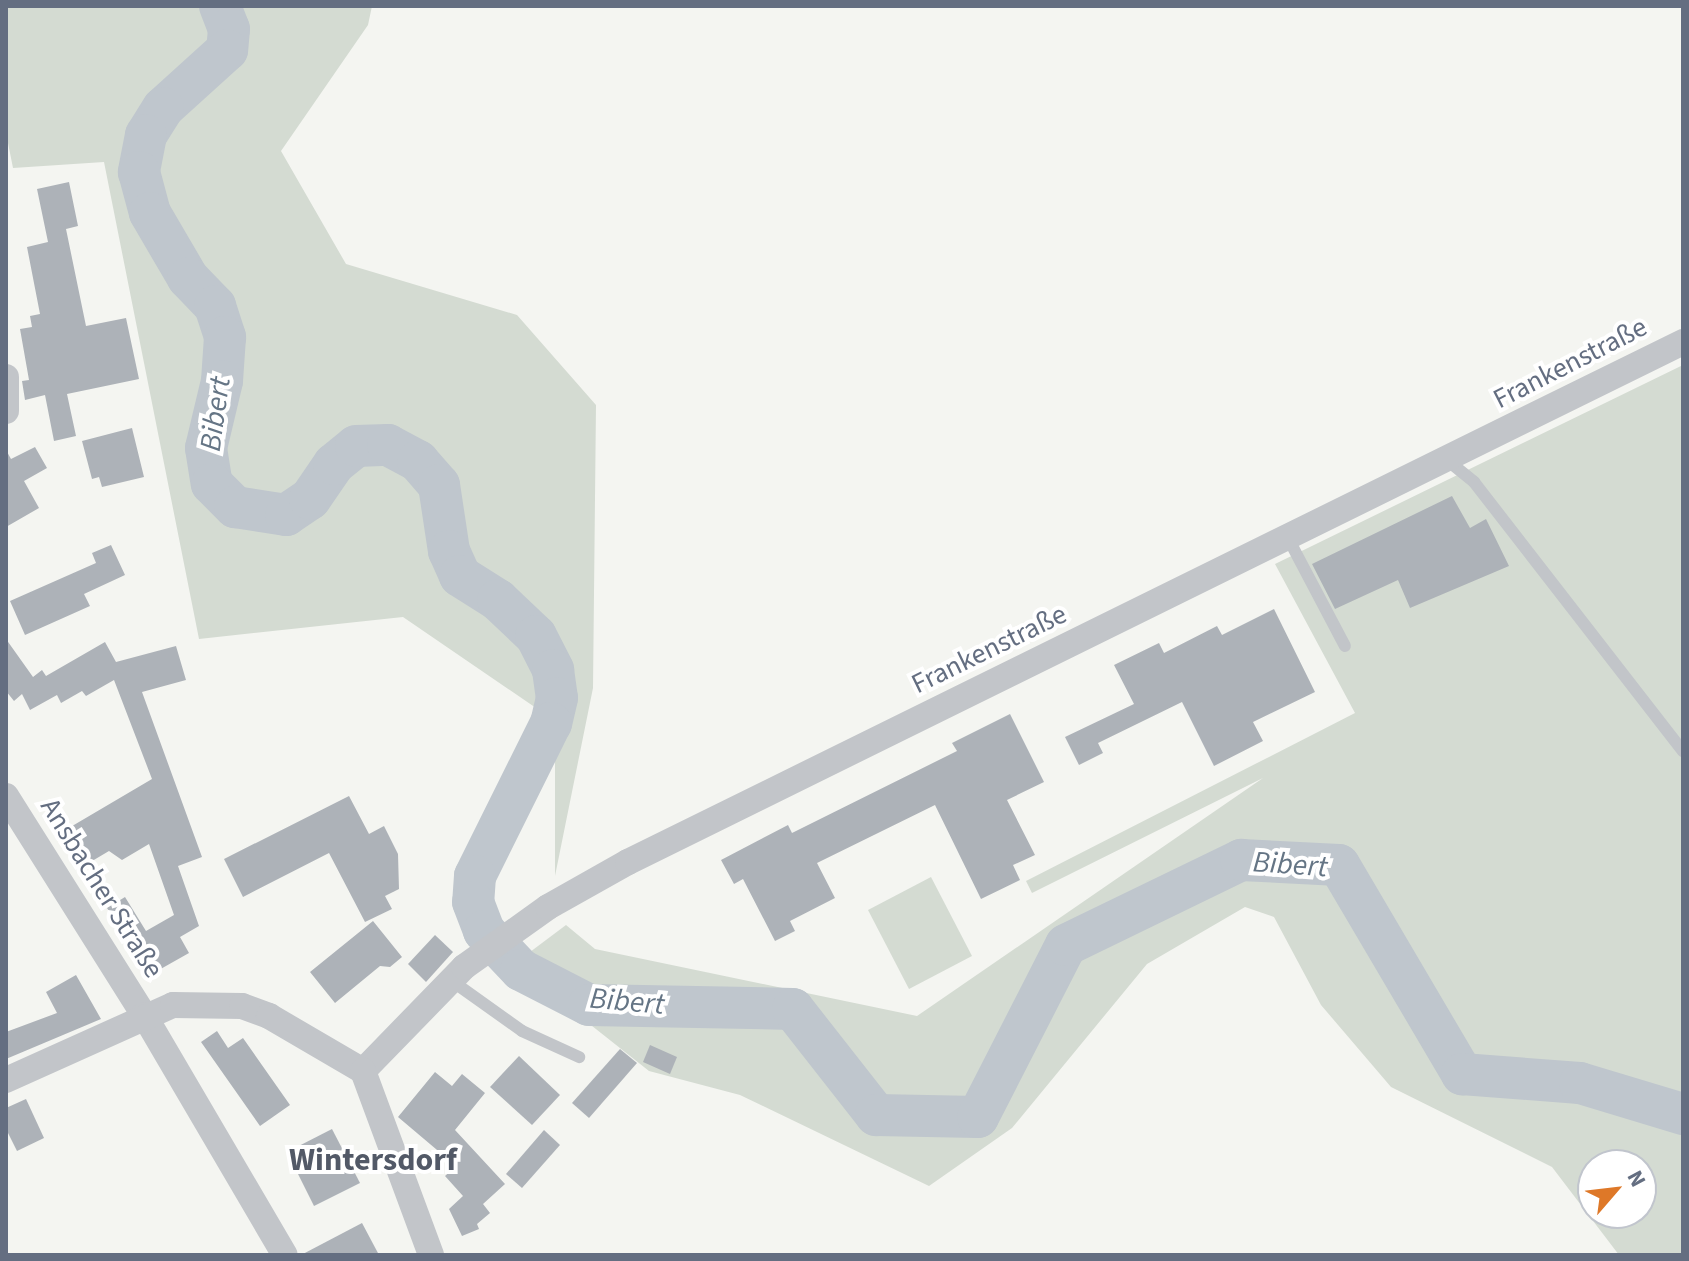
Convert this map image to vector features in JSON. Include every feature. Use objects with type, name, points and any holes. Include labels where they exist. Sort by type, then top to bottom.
[{"type":"street","name":"Frankenstraße","points":[[363,1071],[458,974],[535,916],[628,862],[1683,342]]},
{"type":"street","points":[[6,377],[6,411]]},
{"type":"street","name":"Ansbacher Straße","points":[[6,796],[144,1015],[285,1255]]},
{"type":"street","points":[[144,1015],[173,1005],[242,1006],[269,1016],[363,1071],[431,1255]]},
{"type":"street","name":"Ansbacher Straße","points":[[6,1080],[144,1015]]},
{"type":"lane","points":[[1447,460],[1474,482],[1683,751]]},
{"type":"lane","points":[[1288,538],[1345,646]]},
{"type":"lane","points":[[458,974],[510,1024],[579,1057]]},
{"type":"shaded area","points":[[6,6],[372,6],[368,25],[281,151],[346,264],[517,315],[596,405],[593,688],[555,876],[555,721],[403,617],[199,639],[104,162],[13,168],[6,133]]},
{"type":"shaded area","points":[[1683,365],[1683,1255],[1619,1255],[1599,1229],[1657,1229],[1657,1149],[1577,1149],[1577,1200],[1552,1167],[1391,1087],[1321,1005],[1274,917],[1245,907],[1147,964],[1012,1128],[929,1186],[740,1095],[649,1071],[582,1018],[502,973],[566,925],[595,949],[917,1016],[1263,778],[1032,893],[1026,881],[1355,713],[1275,564]]},
{"type":"shaded area","points":[[931,877],[972,956],[909,989],[868,910]]},
{"type":"building","points":[[69,182],[78,226],[66,229],[86,326],[126,318],[139,379],[67,394],[76,436],[54,441],[45,395],[25,400],[22,381],[29,380],[20,329],[32,327],[30,316],[40,314],[27,247],[48,242],[37,189]]},
{"type":"building","points":[[132,428],[144,477],[102,487],[99,477],[92,479],[82,441]]},
{"type":"building","points":[[35,447],[47,468],[24,481],[39,508],[6,527],[6,450],[11,459]]},
{"type":"building","points":[[1452,496],[1470,528],[1486,519],[1509,566],[1410,608],[1398,580],[1335,609],[1312,564]]},
{"type":"building","points":[[111,545],[125,575],[84,594],[90,606],[25,635],[10,601],[96,563],[92,553]]},
{"type":"building","points":[[1274,609],[1315,692],[1253,722],[1263,741],[1214,766],[1182,702],[1098,743],[1103,753],[1079,765],[1065,737],[1134,704],[1114,665],[1159,643],[1164,653],[1217,626],[1222,635]]},
{"type":"building","points":[[6,639],[33,677],[42,670],[46,676],[105,642],[116,662],[176,646],[186,680],[142,692],[202,857],[178,866],[199,926],[180,937],[189,953],[150,975],[107,908],[125,897],[146,931],[174,915],[149,844],[122,860],[109,851],[82,867],[62,832],[152,779],[114,680],[86,696],[82,691],[61,703],[57,695],[30,710],[22,694],[14,701],[6,691]]},
{"type":"building","points":[[1010,714],[1044,782],[1007,800],[1035,855],[1013,865],[1020,880],[981,899],[935,805],[817,863],[835,898],[790,921],[795,931],[775,941],[743,879],[734,884],[721,860],[788,825],[792,833],[957,751],[952,743]]},
{"type":"building","points":[[349,796],[369,834],[384,826],[398,854],[399,889],[385,896],[392,909],[365,922],[329,853],[243,897],[224,859]]},
{"type":"building","points":[[373,921],[402,957],[390,967],[380,966],[335,1003],[310,972]]},
{"type":"building","points":[[435,935],[453,952],[426,982],[408,964]]},
{"type":"building","points":[[76,975],[101,1019],[6,1059],[6,1032],[57,1013],[46,992]]},
{"type":"building","points":[[217,1031],[228,1048],[243,1038],[290,1105],[260,1126],[201,1042]]},
{"type":"building","points":[[650,1045],[677,1057],[670,1074],[643,1062]]},
{"type":"building","points":[[620,1049],[637,1063],[589,1118],[572,1103]]},
{"type":"building","points":[[519,1056],[560,1095],[532,1125],[490,1087]]},
{"type":"building","points":[[435,1072],[452,1086],[462,1074],[485,1093],[455,1130],[505,1184],[483,1204],[490,1213],[477,1224],[479,1229],[462,1236],[449,1209],[463,1196],[445,1176],[456,1166],[398,1117]]},
{"type":"building","points":[[26,1099],[44,1138],[17,1151],[6,1129],[6,1108]]},
{"type":"building","points":[[332,1129],[360,1183],[314,1206],[287,1152]]},
{"type":"building","points":[[544,1130],[560,1145],[522,1188],[506,1174]]},
{"type":"building","points":[[362,1223],[379,1255],[301,1255]]},
{"type":"waterway","name":"Bibert","points":[[220,6],[229,29],[227,50],[163,108],[146,135],[139,172],[150,213],[188,278],[215,306],[225,337],[222,381],[206,448],[212,484],[235,507],[286,515],[310,499],[334,464],[356,446],[388,445],[418,461],[439,485],[449,551],[460,576],[498,600],[536,636],[553,670],[557,698],[551,723],[475,876],[473,902],[484,931],[521,970],[589,1005],[793,1009],[876,1115],[978,1117],[1066,945],[1241,860],[1339,865],[1462,1074],[1580,1083],[1683,1114]]},
{"type":"district","name":"Wintersdorf","points":[[373,1160]]}]
